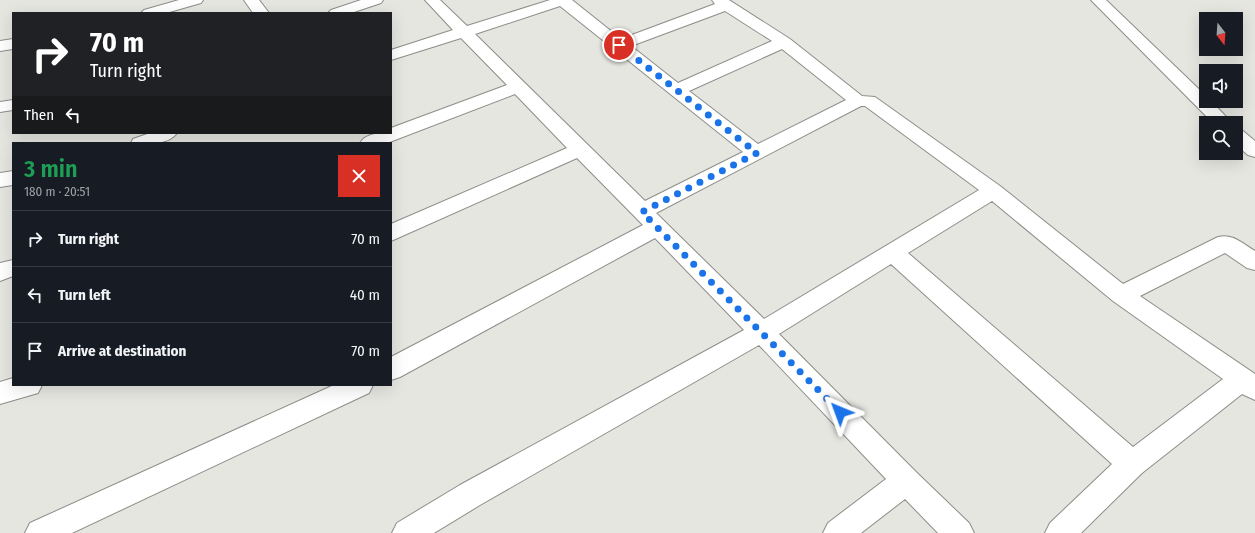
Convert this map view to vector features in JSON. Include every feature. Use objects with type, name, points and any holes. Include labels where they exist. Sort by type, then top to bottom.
[{"type":"street","points":[[153,12],[196,0]]},
{"type":"street","points":[[251,0],[260,12]]},
{"type":"street","points":[[339,12],[376,0]]},
{"type":"street","points":[[432,0],[762,332],[906,481],[959,533]]},
{"type":"street","points":[[392,55],[564,0],[757,153]]},
{"type":"street","points":[[1098,0],[1216,116]]},
{"type":"street","points":[[619,45],[722,2],[784,42],[858,101]]},
{"type":"street","points":[[676,90],[784,42]]},
{"type":"street","points":[[0,46],[12,44]]},
{"type":"street","points":[[372,142],[518,87]]},
{"type":"street","points":[[642,212],[858,101],[869,101],[993,191],[1121,295],[1249,384],[1132,464],[1060,533]]},
{"type":"street","points":[[0,107],[12,105]]},
{"type":"street","points":[[143,142],[165,134]]},
{"type":"street","points":[[1243,141],[1255,151]]},
{"type":"street","points":[[392,233],[580,149]]},
{"type":"street","points":[[0,180],[12,178]]},
{"type":"street","points":[[407,533],[470,495],[762,332],[993,191]]},
{"type":"street","points":[[392,368],[658,227]]},
{"type":"street","points":[[1121,295],[1226,243],[1255,262]]},
{"type":"street","points":[[893,253],[1132,464]]},
{"type":"street","points":[[0,393],[25,386]]},
{"type":"street","points":[[40,533],[358,386]]},
{"type":"street","points":[[838,533],[906,481]]},
{"type":"route","points":[[619,45],[757,153],[642,212],[840,412]]}]
